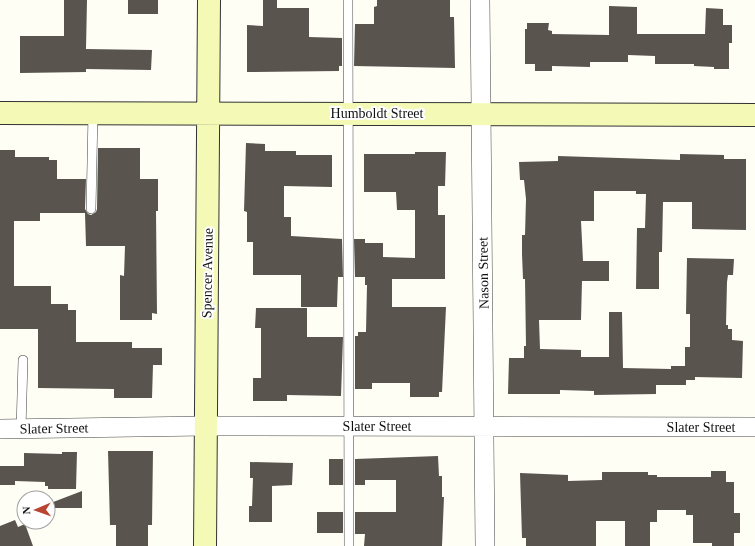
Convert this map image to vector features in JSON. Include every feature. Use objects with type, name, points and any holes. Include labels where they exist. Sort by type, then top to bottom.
[{"type":"street","name":"Spencer Avenue","points":[[205,546],[209,0]]},
{"type":"street","name":"Nason Street","points":[[480,0],[485,546]]},
{"type":"street","name":"Humboldt Street","points":[[0,113],[208,112],[755,115]]},
{"type":"street","name":"Slater Street","points":[[0,429],[205,426],[755,427]]},
{"type":"lane","points":[[348,0],[349,546]]},
{"type":"lane","points":[[91,209],[93,113]]},
{"type":"lane","points":[[21,428],[23,360]]},
{"type":"building","points":[[64,0],[87,0],[86,49],[152,50],[151,70],[86,69],[86,72],[20,73],[20,36],[64,36]]},
{"type":"building","points":[[128,0],[158,0],[158,14],[128,14]]},
{"type":"building","points":[[263,0],[277,0],[277,8],[309,8],[309,37],[342,38],[342,66],[339,66],[339,71],[247,72],[247,25],[263,26]]},
{"type":"building","points":[[377,0],[450,0],[450,17],[454,17],[455,68],[354,66],[355,24],[374,24],[374,7],[377,6]]},
{"type":"building","points":[[609,6],[637,7],[637,34],[705,34],[706,8],[723,9],[723,25],[732,25],[732,43],[729,43],[729,69],[714,69],[714,67],[694,66],[694,64],[655,64],[655,56],[628,55],[628,62],[590,62],[590,67],[552,66],[552,71],[535,71],[535,64],[525,64],[525,29],[527,29],[527,23],[549,23],[548,30],[552,31],[552,34],[609,35]]},
{"type":"building","points":[[246,143],[265,144],[265,151],[296,151],[296,155],[332,155],[332,187],[284,186],[284,217],[291,217],[291,236],[342,239],[343,277],[338,277],[337,307],[301,307],[301,275],[253,275],[253,242],[247,242],[247,212],[244,211]]},
{"type":"building","points":[[98,148],[140,148],[140,179],[158,179],[158,211],[156,211],[157,314],[152,313],[152,320],[120,320],[120,275],[124,276],[125,246],[86,246],[85,213],[40,213],[40,221],[14,221],[14,286],[51,286],[51,304],[68,304],[68,310],[76,310],[76,342],[132,342],[132,348],[162,348],[162,365],[153,365],[152,398],[114,398],[114,389],[38,388],[38,329],[0,329],[0,150],[15,150],[15,157],[49,157],[49,160],[57,160],[57,179],[86,179],[85,209],[88,214],[91,215],[96,212],[97,209]]},
{"type":"building","points":[[415,152],[446,152],[445,186],[438,186],[438,215],[445,215],[445,279],[392,279],[392,307],[446,307],[442,392],[439,392],[439,397],[410,397],[410,383],[372,383],[372,389],[355,389],[355,336],[358,336],[358,332],[366,332],[367,285],[365,285],[365,277],[355,277],[354,239],[365,239],[365,243],[383,243],[383,257],[415,258],[415,210],[397,210],[396,192],[364,192],[364,154],[415,154]]},
{"type":"building","points":[[680,154],[724,155],[724,159],[746,159],[746,230],[692,229],[692,202],[663,202],[662,252],[659,252],[659,289],[636,289],[637,228],[645,228],[646,194],[636,194],[636,191],[594,191],[594,221],[581,221],[583,261],[609,261],[609,281],[582,281],[581,320],[539,320],[540,349],[581,350],[581,357],[609,357],[609,312],[622,312],[623,368],[671,369],[671,366],[685,366],[685,347],[690,347],[690,314],[686,314],[687,258],[734,259],[733,275],[728,275],[727,282],[726,325],[728,325],[728,329],[732,329],[732,340],[743,341],[742,378],[695,377],[695,380],[686,380],[686,385],[656,385],[656,394],[594,395],[594,391],[560,390],[560,394],[508,394],[509,358],[524,358],[524,346],[526,346],[525,279],[523,279],[522,235],[525,235],[526,199],[524,180],[520,180],[519,162],[558,161],[558,156],[680,160]]},
{"type":"building","points":[[256,308],[307,308],[307,337],[343,337],[341,396],[287,395],[287,401],[253,401],[253,378],[261,378],[261,328],[255,328]]},
{"type":"building","points":[[108,451],[153,451],[152,525],[148,525],[148,546],[116,546],[116,525],[110,525]]},
{"type":"building","points":[[62,452],[77,452],[76,489],[48,489],[48,486],[45,486],[45,482],[15,481],[15,485],[0,485],[0,466],[24,466],[24,453],[62,454]]},
{"type":"building","points":[[438,456],[439,476],[442,476],[442,497],[444,497],[442,546],[364,546],[365,534],[355,534],[355,512],[396,512],[396,480],[365,480],[365,485],[355,485],[355,459]]},
{"type":"building","points":[[329,459],[343,459],[343,485],[329,485]]},
{"type":"building","points":[[250,462],[293,463],[292,485],[272,486],[272,522],[249,522],[249,506],[252,506],[253,478],[250,478]]},
{"type":"building","points":[[711,471],[726,471],[726,482],[734,482],[734,513],[740,513],[740,533],[734,533],[734,546],[712,546],[712,543],[693,543],[693,515],[686,515],[686,510],[657,510],[657,522],[650,522],[650,546],[625,546],[625,521],[596,521],[596,546],[526,546],[526,538],[522,538],[520,473],[568,475],[568,481],[602,480],[602,472],[648,472],[648,475],[657,475],[657,477],[711,477]]},
{"type":"building","points":[[82,491],[82,508],[56,508],[56,501]]},
{"type":"building","points":[[317,512],[343,512],[343,533],[317,533]]},
{"type":"building","points":[[15,520],[16,530],[27,530],[33,546],[0,546],[0,526]]}]
